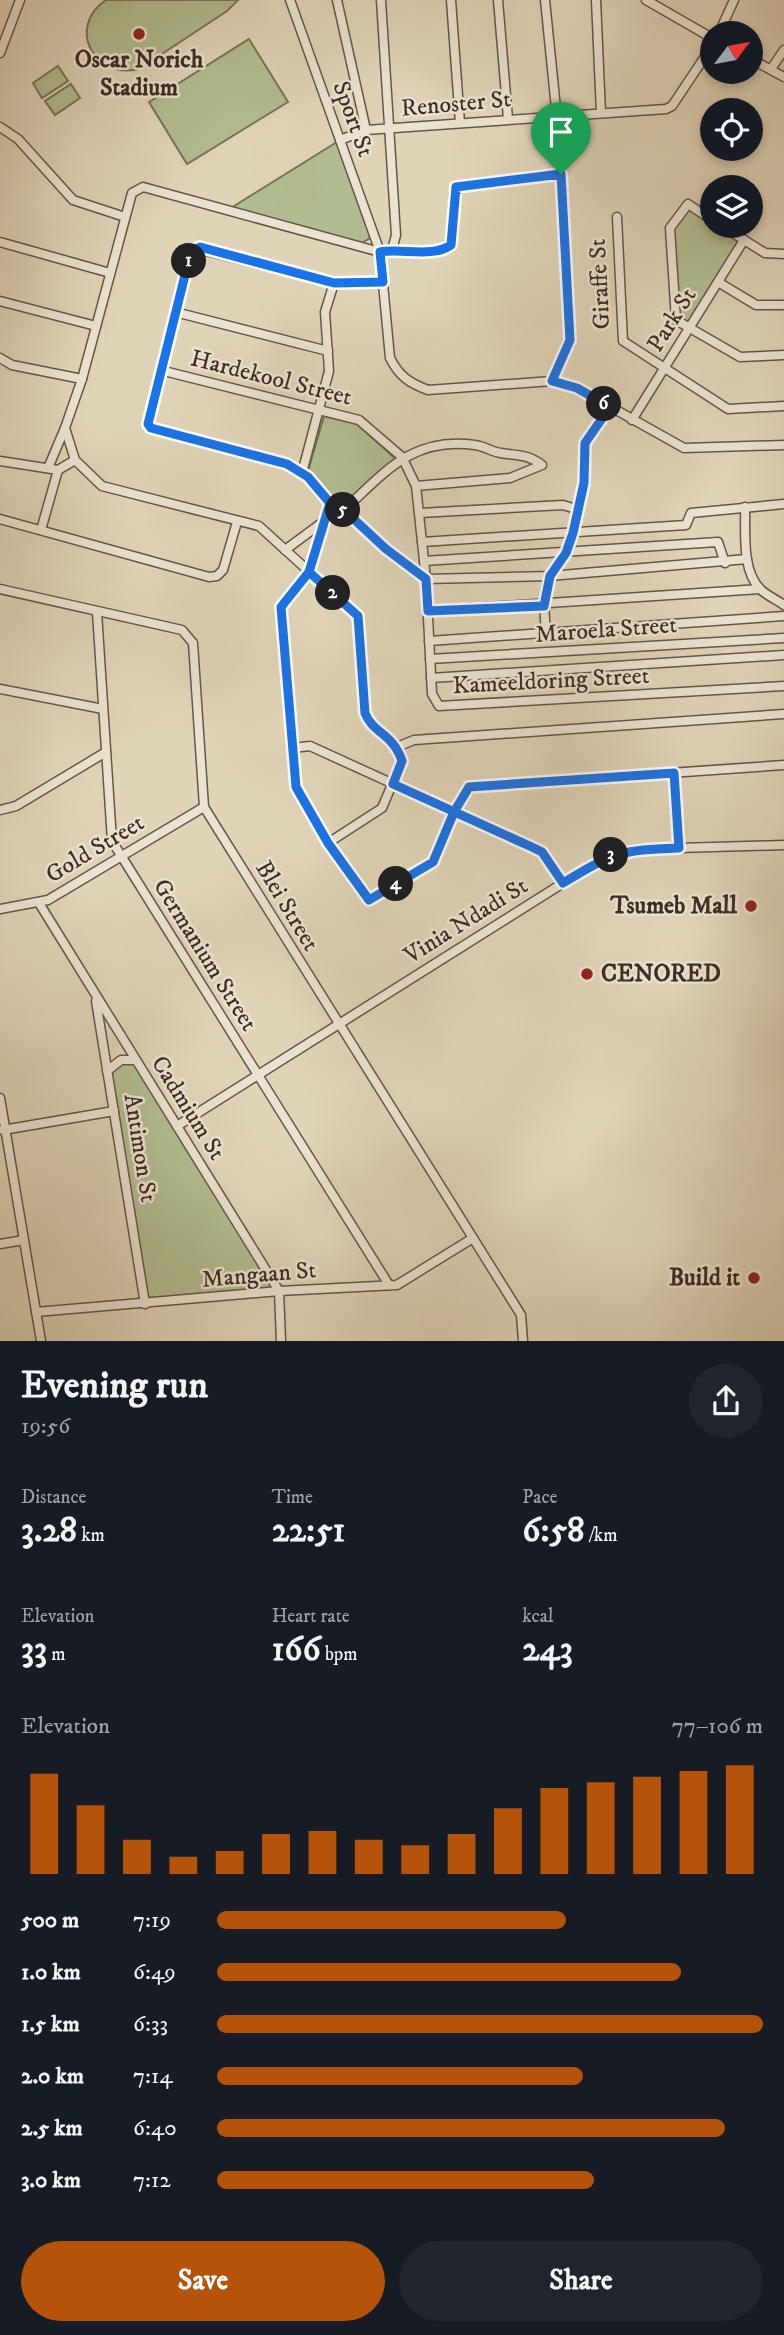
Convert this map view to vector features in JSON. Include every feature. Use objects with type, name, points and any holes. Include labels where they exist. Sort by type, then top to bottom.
[{"type":"street","points":[[0,53],[20,0]]},
{"type":"street","name":"Sport St","points":[[290,0],[380,252],[390,358],[397,371],[410,384],[428,390],[552,381]]},
{"type":"street","points":[[337,0],[366,130]]},
{"type":"street","points":[[381,0],[396,243],[392,250]]},
{"type":"street","points":[[451,0],[460,123]]},
{"type":"street","points":[[498,0],[508,119]]},
{"type":"street","points":[[545,0],[561,174],[570,340],[552,381],[577,388],[675,444],[691,449],[784,444]]},
{"type":"street","points":[[596,0],[601,113]]},
{"type":"street","points":[[646,0],[700,31]]},
{"type":"street","points":[[724,21],[734,0]]},
{"type":"street","points":[[771,69],[784,50]]},
{"type":"street","name":"Renoster St","points":[[340,140],[366,130],[669,108],[700,63]]},
{"type":"street","points":[[763,65],[784,77]]},
{"type":"street","points":[[0,127],[18,139],[73,200],[125,217]]},
{"type":"street","points":[[48,468],[82,379],[132,192],[143,187],[380,252],[417,251],[447,248],[451,245],[454,194],[461,185],[561,174]]},
{"type":"street","points":[[700,213],[687,205],[670,228],[675,318],[689,329],[740,357],[784,355]]},
{"type":"street","name":"Giraffe St","points":[[617,217],[623,341],[664,368]]},
{"type":"street","points":[[741,238],[767,254],[784,254]]},
{"type":"street","name":"Park St","points":[[632,420],[744,240]]},
{"type":"street","points":[[0,242],[110,273]]},
{"type":"street","points":[[383,282],[334,283],[195,248],[191,251],[147,419],[151,428],[287,464],[302,473],[330,503],[344,510],[386,549],[426,579],[550,576],[747,559]]},
{"type":"street","points":[[718,282],[756,305],[784,305]]},
{"type":"street","points":[[302,473],[329,371],[325,312],[334,283]]},
{"type":"street","points":[[0,301],[96,326]]},
{"type":"street","points":[[175,312],[328,351]]},
{"type":"street","points":[[0,358],[12,365]]},
{"type":"street","points":[[0,364],[82,379]]},
{"type":"street","points":[[664,368],[728,409],[784,405]]},
{"type":"street","name":"Hardekool Street","points":[[160,370],[359,420],[402,457]]},
{"type":"street","points":[[546,634],[544,606],[550,576],[566,553],[573,533],[576,509],[584,483],[585,443],[610,407]]},
{"type":"street","points":[[65,428],[75,460],[102,486],[259,526],[358,616],[365,713],[368,721],[397,747],[402,761],[382,808],[328,843]]},
{"type":"street","points":[[344,510],[402,457],[429,448],[476,445],[501,453],[532,457],[542,465],[510,478],[416,486]]},
{"type":"street","name":"Kameeldoring Street","points":[[402,457],[416,486],[420,513],[435,703],[443,707],[784,686]]},
{"type":"street","points":[[0,461],[58,470],[75,460]]},
{"type":"street","points":[[41,530],[58,470]]},
{"type":"street","points":[[330,503],[309,572],[281,607],[292,748],[296,787],[328,843],[370,900],[433,862],[454,812],[469,787],[784,765]]},
{"type":"street","points":[[422,542],[686,525],[691,513],[784,504]]},
{"type":"street","points":[[420,513],[564,505],[576,509]]},
{"type":"street","points":[[745,507],[747,559],[751,575],[760,589],[784,605]]},
{"type":"street","points":[[0,519],[209,577],[217,576],[223,570],[237,522]]},
{"type":"street","points":[[285,550],[327,519]]},
{"type":"street","points":[[424,561],[718,542],[725,563]]},
{"type":"street","name":"Blei Street","points":[[0,589],[182,630],[189,635],[193,643],[204,807],[521,1315],[523,1341]]},
{"type":"street","points":[[428,611],[544,606],[760,589]]},
{"type":"street","name":"Germanium Street","points":[[97,612],[111,836],[120,855],[389,1284]]},
{"type":"street","points":[[429,641],[784,616]]},
{"type":"street","name":"Maroela Street","points":[[430,659],[784,638]]},
{"type":"street","points":[[431,678],[784,655]]},
{"type":"street","points":[[0,689],[103,709]]},
{"type":"street","points":[[397,747],[414,740],[784,714]]},
{"type":"street","points":[[292,748],[310,746],[542,852],[563,883]]},
{"type":"street","points":[[0,810],[16,806],[106,752]]},
{"type":"street","points":[[674,773],[679,848]]},
{"type":"street","name":"Gold Street","points":[[0,909],[39,903],[204,807]]},
{"type":"street","name":"Vinia Ndadi St","points":[[177,1126],[563,883],[616,853],[784,845]]},
{"type":"street","name":"Cadmium St","points":[[39,903],[279,1291],[281,1341]]},
{"type":"street","name":"Antimon St","points":[[96,998],[145,1304]]},
{"type":"street","points":[[107,1071],[115,1062],[128,1058],[135,1060]]},
{"type":"street","points":[[0,1098],[3,1130],[41,1341]]},
{"type":"street","points":[[3,1130],[114,1111]]},
{"type":"street","name":"Mangaan St","points":[[36,1312],[401,1283],[473,1238]]},
{"type":"street","points":[[0,1244],[24,1240]]},
{"type":"green space","name":"Oscar Norich Stadium","points":[[106,0],[238,0],[227,11],[139,69],[123,70],[109,67],[98,59],[87,37],[88,24],[94,11]]},
{"type":"green space","points":[[249,39],[288,102],[187,164],[149,102]]},
{"type":"green space","points":[[58,66],[68,81],[42,98],[33,83]]},
{"type":"green space","points":[[71,84],[80,98],[55,115],[45,101]]},
{"type":"green space","points":[[337,142],[368,228],[370,238],[362,243],[231,208]]},
{"type":"green space","points":[[686,205],[700,213],[700,238],[744,240],[689,329],[676,321],[670,228]]},
{"type":"green space","points":[[324,416],[357,424],[398,461],[347,507],[333,502],[308,471]]},
{"type":"green space","points":[[135,1060],[279,1291],[145,1304],[110,1066]]},
{"type":"place","name":"Oscar Norich Stadium","points":[[139,34]]},
{"type":"place","name":"Tsumeb Mall","points":[[751,906]]},
{"type":"place","name":"CENORED","points":[[587,974]]},
{"type":"place","name":"Build it","points":[[754,1278]]},
{"type":"route","points":[[561,174],[456,187],[451,245],[447,248],[417,251],[380,252],[383,282],[334,283],[200,247],[191,251],[147,419],[148,424],[151,428],[287,464],[308,477],[330,503],[309,572],[358,616],[365,713],[368,721],[397,744],[402,761],[393,784],[454,812],[534,848],[542,852],[563,883],[606,856],[625,850],[679,848],[674,773],[469,787],[454,812],[433,862],[369,900],[328,843],[296,787],[281,607],[309,572],[317,552],[330,503],[344,510],[386,549],[426,579],[428,611],[544,606],[550,576],[566,553],[573,533],[576,509],[584,483],[585,443],[610,407],[577,388],[552,381],[570,340],[561,174]]}]
